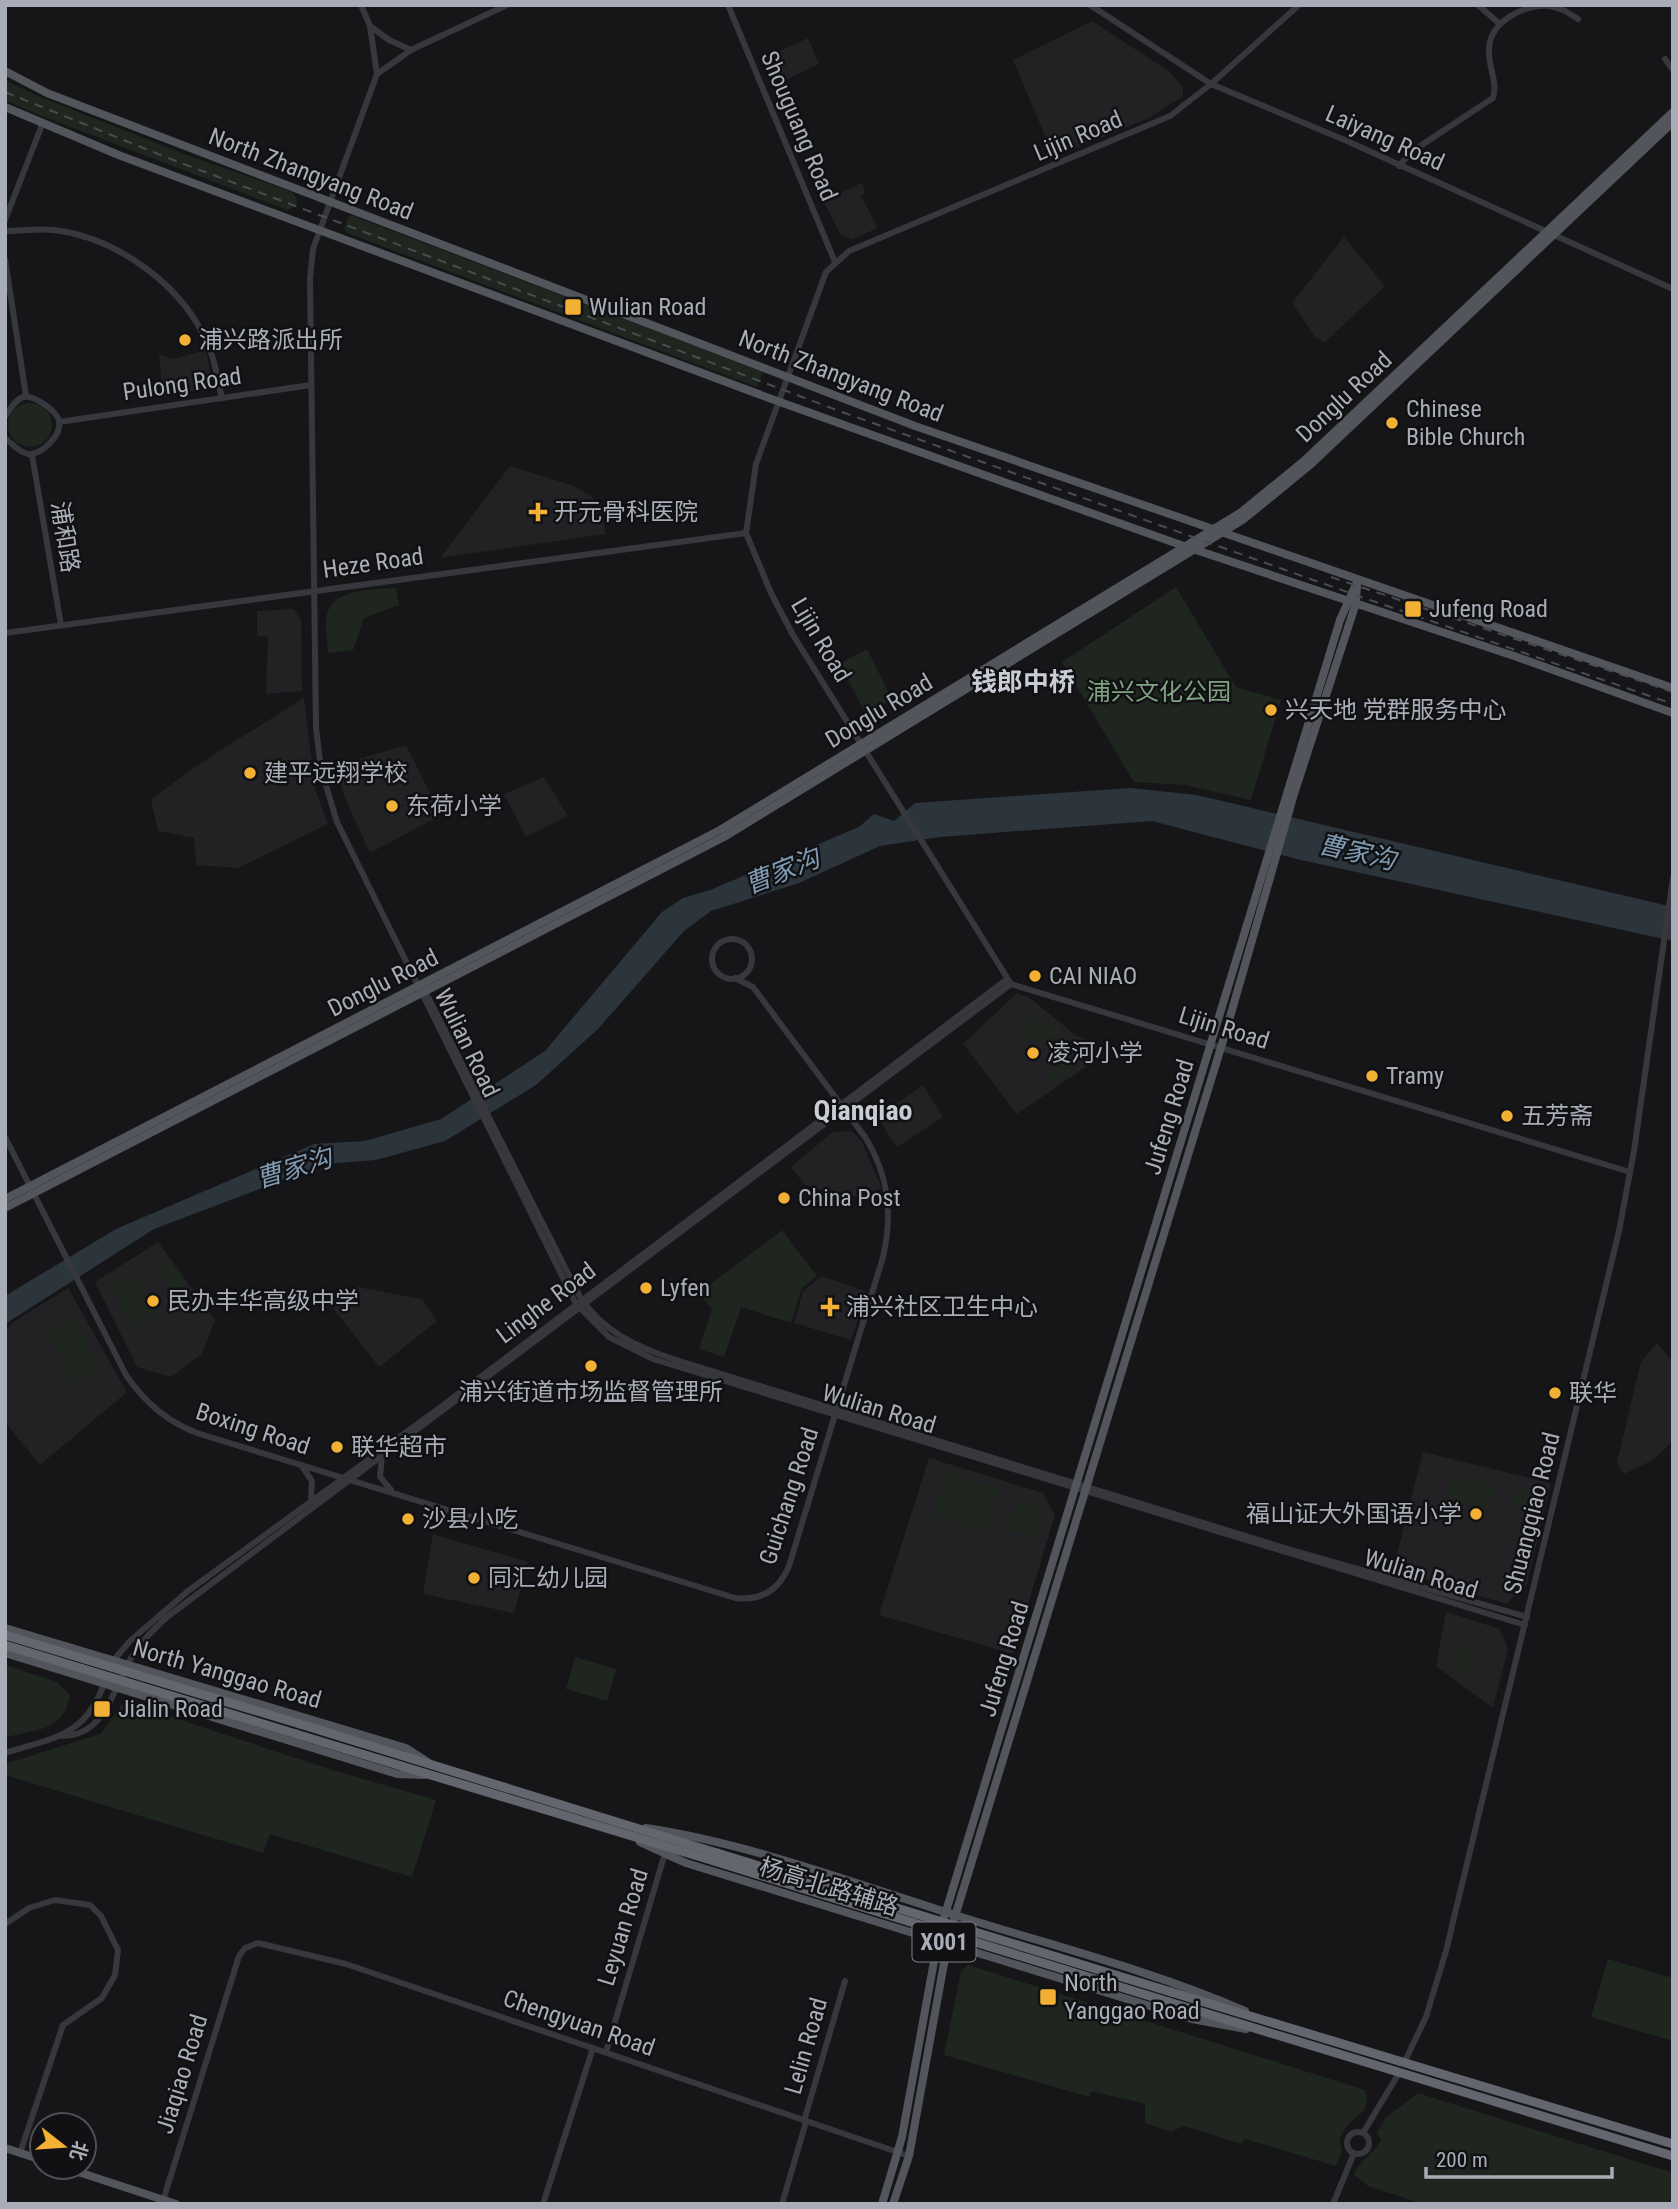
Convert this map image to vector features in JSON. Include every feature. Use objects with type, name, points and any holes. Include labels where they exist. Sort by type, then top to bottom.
[{"type":"highway","name":"X001","points":[[5,1635],[298,1729]]},
{"type":"highway","name":"X001","points":[[5,1644],[298,1729]]},
{"type":"highway","name":"North Yanggao Road","points":[[298,1729],[1170,1997],[1270,2022],[1673,2144]]},
{"type":"highway","name":"North Yanggao Road","points":[[1170,1997],[1268,2033],[1673,2156]]},
{"type":"main road","name":"North Zhangyang Road","points":[[5,71],[47,93],[915,426],[1216,533],[1673,688]]},
{"type":"main road","name":"North Zhangyang Road","points":[[5,107],[42,125],[777,401],[1191,548],[1673,713]]},
{"type":"main road","name":"Donglu Road","points":[[1549,235],[1673,112]]},
{"type":"main road","name":"Donglu Road","points":[[5,1208],[32,1190],[724,837],[863,747],[1216,533],[1305,460],[1673,122]]},
{"type":"main road","name":"Jufeng Road","points":[[882,2204],[898,2154],[937,1940],[1221,1048],[1268,871],[1358,580]]},
{"type":"main road","name":"Jufeng Road","points":[[893,2204],[909,2156],[948,1943],[1211,1044],[1268,871]]},
{"type":"main road","name":"Donglu Road","points":[[5,1199],[32,1190]]},
{"type":"main road","name":"North Yanggao Road","points":[[5,1628],[406,1748],[432,1771]]},
{"type":"main road","name":"North Yanggao Road","points":[[5,1653],[397,1774],[432,1771]]},
{"type":"main road","name":"杨高北路辅路","points":[[626,1830],[693,1835],[1198,1990],[1270,2022]]},
{"type":"main road","name":"杨高北路辅路","points":[[626,1830],[686,1863],[1192,2019],[1268,2033]]},
{"type":"main road","points":[[5,2148],[28,2156]]},
{"type":"main road","points":[[98,2179],[176,2204]]},
{"type":"street","points":[[361,5],[370,26],[377,74],[411,50],[507,5]]},
{"type":"street","name":"Shouguang Road","points":[[727,5],[835,262]]},
{"type":"street","name":"Laiyang Road","points":[[1090,5],[1211,84],[1673,289]]},
{"type":"street","name":"Lijin Road","points":[[835,262],[849,251],[1160,121],[1211,84],[1300,5]]},
{"type":"street","points":[[1478,5],[1500,24]]},
{"type":"street","points":[[1399,166],[1411,152],[1493,97],[1496,88],[1488,47],[1500,24],[1533,6],[1550,6],[1578,19]]},
{"type":"street","points":[[370,26],[389,40],[411,50]]},
{"type":"street","points":[[1665,59],[1673,70]]},
{"type":"street","name":"Wulian Road","points":[[377,74],[319,229],[310,279],[317,742],[324,783],[337,822],[581,1304],[613,1332],[646,1350],[1081,1488],[1526,1621]]},
{"type":"street","points":[[5,220],[42,125]]},
{"type":"street","points":[[5,231],[64,232],[95,240],[138,261],[176,298],[197,326],[210,350],[222,398]]},
{"type":"street","points":[[5,259],[26,396]]},
{"type":"street","points":[[746,533],[756,464],[826,272],[835,262]]},
{"type":"street","name":"Pulong Road","points":[[59,422],[311,385]]},
{"type":"street","points":[[5,416],[18,399],[26,396],[35,398],[54,413],[59,422],[58,431],[41,451],[32,455],[23,453],[5,438]]},
{"type":"street","name":"浦和路","points":[[32,455],[61,625]]},
{"type":"street","name":"Lijin Road","points":[[746,533],[771,593],[793,635],[1009,982],[1630,1172]]},
{"type":"street","name":"Heze Road","points":[[5,633],[746,533]]},
{"type":"street","name":"Shuangqiao Road","points":[[1404,2063],[1426,2017],[1441,1974],[1630,1172],[1673,879]]},
{"type":"street","name":"Guichang Road","points":[[753,987],[751,951],[744,943],[730,939],[721,943],[714,951],[714,966],[720,974],[753,987],[842,1107],[880,1165],[889,1212],[883,1257],[789,1566],[779,1585],[763,1596]]},
{"type":"street","points":[[734,978],[744,974],[750,966]]},
{"type":"street","name":"Linghe Road","points":[[113,1661],[130,1641],[162,1612],[310,1501],[382,1456],[1009,982]]},
{"type":"street","name":"Boxing Road","points":[[5,1137],[126,1375],[158,1412],[193,1432],[735,1598],[763,1596]]},
{"type":"street","name":"Linghe Road","points":[[59,1736],[75,1736],[91,1727],[107,1711],[127,1665],[167,1617],[346,1478],[581,1304]]},
{"type":"street","points":[[382,1456],[380,1477],[395,1494]]},
{"type":"street","points":[[299,1464],[308,1472],[312,1481],[310,1501]]},
{"type":"street","points":[[5,1753],[59,1736],[79,1726],[104,1684],[113,1661]]},
{"type":"street","name":"Leyuan Road","points":[[606,2052],[665,1853]]},
{"type":"street","points":[[5,1924],[29,1909],[55,1900],[90,1905],[101,1916],[118,1950],[115,1975],[103,1997],[63,2025],[20,2153]]},
{"type":"street","name":"Chengyuan Road","points":[[239,1956],[246,1948],[258,1943],[346,1964],[909,2156]]},
{"type":"street","name":"Jiaqiao Road","points":[[163,2202],[239,1956]]},
{"type":"street","name":"Lelin Road","points":[[782,2204],[845,1982]]},
{"type":"street","points":[[543,2204],[593,2048]]},
{"type":"street","points":[[1363,2133],[1399,2073]]},
{"type":"street","points":[[1357,2132],[1363,2133],[1368,2137],[1368,2147],[1360,2154],[1349,2148],[1349,2138],[1357,2132]]},
{"type":"street","points":[[1333,2204],[1354,2152]]},
{"type":"shaded area","points":[[1092,21],[1170,72],[1183,87],[1183,96],[1147,119],[1054,157],[1013,60]]},
{"type":"shaded area","points":[[808,38],[819,64],[773,86],[762,59]]},
{"type":"shaded area","points":[[862,183],[865,193],[861,196],[878,228],[852,239],[840,234],[823,200]]},
{"type":"shaded area","points":[[1344,237],[1385,286],[1325,342],[1316,338],[1292,303]]},
{"type":"shaded area","points":[[206,350],[213,387],[163,397],[159,355],[174,359]]},
{"type":"shaded area","name":"开元骨科医院","points":[[510,466],[574,486],[589,495],[602,505],[605,534],[440,558]]},
{"type":"shaded area","points":[[293,609],[301,619],[302,691],[266,694],[268,637],[257,636],[257,611]]},
{"type":"shaded area","name":"建平远翔学校","points":[[304,698],[315,789],[328,824],[238,868],[196,865],[194,838],[158,831],[151,799],[208,758]]},
{"type":"shaded area","name":"东荷小学","points":[[406,745],[441,815],[370,853],[344,796],[336,766]]},
{"type":"shaded area","points":[[544,777],[568,816],[526,837],[504,794]]},
{"type":"shaded area","name":"凌河小学","points":[[1017,993],[1030,998],[1075,1035],[1097,1044],[1093,1062],[1017,1114],[963,1044]]},
{"type":"shaded area","points":[[923,1085],[943,1117],[897,1147],[877,1117]]},
{"type":"shaded area","points":[[851,1131],[861,1140],[882,1189],[847,1199],[805,1185],[791,1167],[833,1132]]},
{"type":"shaded area","name":"民办丰华高级中学","points":[[158,1242],[215,1320],[202,1354],[171,1377],[137,1367],[95,1282]]},
{"type":"shaded area","name":"浦兴社区卫生中心","points":[[822,1276],[867,1292],[851,1340],[794,1323],[803,1291]]},
{"type":"shaded area","points":[[357,1287],[422,1299],[437,1321],[379,1367],[331,1305]]},
{"type":"shaded area","points":[[68,1288],[127,1392],[40,1465],[5,1422],[5,1331],[15,1321]]},
{"type":"shaded area","points":[[1657,1343],[1673,1362],[1673,1436],[1670,1444],[1653,1460],[1624,1474],[1617,1462],[1641,1362]]},
{"type":"shaded area","name":"福山证大外国语小学","points":[[1423,1452],[1551,1483],[1527,1584],[1506,1604],[1393,1570]]},
{"type":"shaded area","points":[[929,1458],[1043,1493],[1055,1515],[1013,1654],[879,1615]]},
{"type":"shaded area","name":"同汇幼儿园","points":[[433,1534],[528,1562],[514,1613],[423,1594]]},
{"type":"shaded area","points":[[1446,1612],[1500,1629],[1508,1649],[1493,1708],[1436,1666]]},
{"type":"green space","points":[[5,80],[33,94],[187,155],[292,192],[298,200],[295,207],[287,210],[34,113],[5,100]]},
{"type":"green space","points":[[349,216],[763,372],[757,387],[347,233],[344,229]]},
{"type":"green space","points":[[30,403],[39,404],[46,409],[51,416],[51,434],[46,441],[39,446],[30,447],[21,446],[14,441],[9,434],[8,425],[9,416],[14,409],[21,404]]},
{"type":"green space","name":"浦兴文化公园","points":[[1176,587],[1236,687],[1281,700],[1251,800],[1185,785],[1134,782],[1062,662]]},
{"type":"green space","points":[[396,588],[399,605],[364,618],[353,650],[328,653],[326,618],[331,605],[347,594]]},
{"type":"green space","points":[[867,649],[892,699],[866,714],[839,664]]},
{"type":"green space","points":[[1027,1017],[1059,1029],[1052,1047],[1020,1035]]},
{"type":"green space","points":[[1065,1059],[1073,1071],[1052,1086],[1044,1074]]},
{"type":"green space","points":[[782,1230],[817,1276],[802,1288],[791,1323],[741,1307],[724,1357],[699,1349],[712,1309],[699,1293]]},
{"type":"green space","points":[[171,1262],[187,1284],[174,1294],[158,1272]]},
{"type":"green space","points":[[135,1274],[155,1315],[131,1327],[111,1286]]},
{"type":"green space","points":[[74,1318],[100,1369],[73,1383],[47,1332]]},
{"type":"green space","points":[[945,1472],[999,1488],[986,1531],[932,1515]]},
{"type":"green space","points":[[1452,1475],[1495,1485],[1489,1509],[1447,1498]]},
{"type":"green space","points":[[1515,1489],[1543,1496],[1539,1513],[1511,1507]]},
{"type":"green space","points":[[1016,1501],[1042,1508],[1033,1538],[1007,1530]]},
{"type":"green space","points":[[1459,1646],[1473,1650],[1466,1675],[1452,1671]]},
{"type":"green space","points":[[575,1657],[616,1669],[607,1701],[566,1689]]},
{"type":"green space","points":[[5,1665],[57,1682],[70,1695],[67,1707],[55,1723],[5,1738]]},
{"type":"green space","points":[[122,1705],[139,1706],[332,1770],[436,1800],[412,1877],[270,1834],[263,1853],[5,1775],[5,1764],[100,1734]]},
{"type":"green space","points":[[1608,1959],[1673,1978],[1673,2041],[1591,2017]]},
{"type":"green space","points":[[968,1965],[1365,2090],[1367,2103],[1343,2131],[1339,2141],[1342,2150],[1336,2166],[1245,2139],[1242,2144],[1184,2126],[1171,2132],[1145,2123],[1145,2104],[1091,2091],[1089,2097],[944,2055],[961,1972]]},
{"type":"green space","points":[[1418,2093],[1673,2173],[1673,2204],[1423,2204],[1368,2186],[1354,2175],[1381,2140],[1377,2133],[1386,2117]]},
{"type":"water","name":"曹家沟","points":[[1130,788],[1197,795],[1673,907],[1673,941],[1301,860],[1152,821],[940,837],[880,846],[799,883],[711,911],[684,931],[598,1029],[536,1085],[445,1141],[376,1160],[325,1164],[154,1229],[5,1324],[5,1296],[116,1229],[314,1144],[365,1141],[441,1119],[545,1051],[662,912],[683,898],[710,890],[859,827],[874,814],[894,821],[915,803]]},
{"type":"railway","points":[[5,92],[168,158],[842,412],[1364,598],[1673,704]]},
{"type":"railway","points":[[1331,577],[1673,692]]},
{"type":"place","name":"Wulian Road","points":[[573,307]]},
{"type":"place","name":"浦兴路派出所","points":[[185,340]]},
{"type":"place","name":"Chinese Bible Church","points":[[1392,423]]},
{"type":"place","name":"开元骨科医院","points":[[538,512]]},
{"type":"place","name":"Jufeng Road","points":[[1413,609]]},
{"type":"place","name":"兴天地 党群服务中心","points":[[1271,710]]},
{"type":"place","name":"建平远翔学校","points":[[250,773]]},
{"type":"place","name":"东荷小学","points":[[392,806]]},
{"type":"place","name":"CAI NIAO","points":[[1035,976]]},
{"type":"place","name":"凌河小学","points":[[1033,1053]]},
{"type":"place","name":"Tramy","points":[[1372,1076]]},
{"type":"place","name":"五芳斋","points":[[1507,1116]]},
{"type":"place","name":"China Post","points":[[784,1198]]},
{"type":"place","name":"Lyfen","points":[[646,1288]]},
{"type":"place","name":"民办丰华高级中学","points":[[153,1301]]},
{"type":"place","name":"浦兴社区卫生中心","points":[[830,1307]]},
{"type":"place","name":"浦兴街道市场监督管理所","points":[[591,1366]]},
{"type":"place","name":"联华","points":[[1555,1393]]},
{"type":"place","name":"联华超市","points":[[337,1447]]},
{"type":"place","name":"福山证大外国语小学","points":[[1476,1514]]},
{"type":"place","name":"沙县小吃","points":[[408,1519]]},
{"type":"place","name":"同汇幼儿园","points":[[474,1578]]},
{"type":"place","name":"Jialin Road","points":[[102,1709]]},
{"type":"place","name":"North Yanggao Road","points":[[1048,1997]]},
{"type":"district","name":"钱郎中桥","points":[[1023,682]]},
{"type":"district","name":"Qianqiao","points":[[863,1110]]}]
